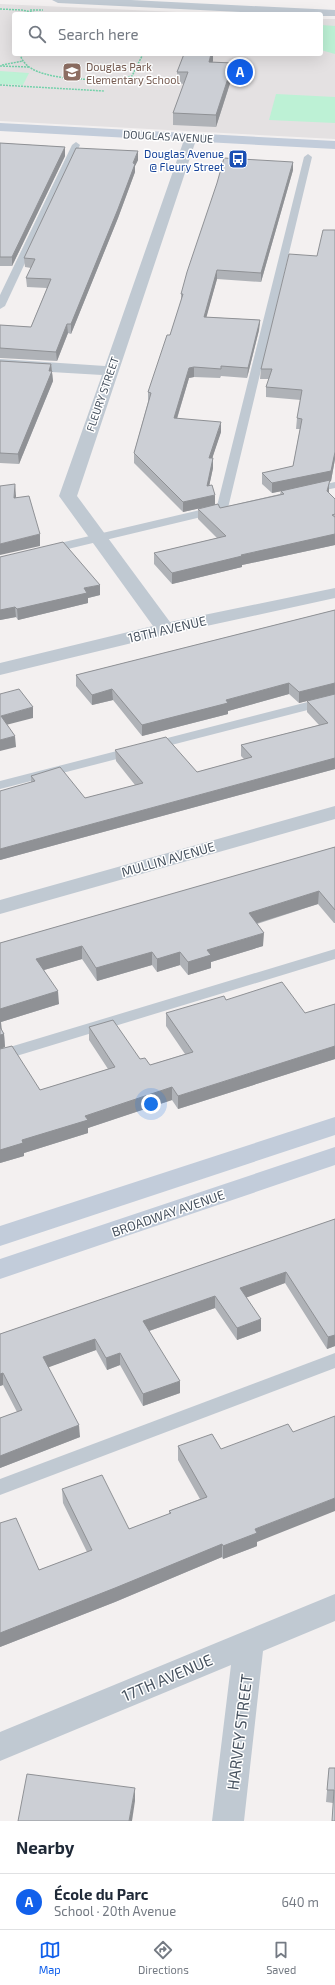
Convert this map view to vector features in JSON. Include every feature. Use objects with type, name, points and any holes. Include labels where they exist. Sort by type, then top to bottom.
[{"type":"street","points":[[58,0],[316,12]]},
{"type":"street","points":[[323,12],[335,13]]},
{"type":"street","name":"DOUGLAS AVENUE","points":[[0,127],[187,148],[335,145]]},
{"type":"street","points":[[61,145],[92,146]]},
{"type":"street","name":"FLEURY STREET","points":[[165,629],[68,496],[187,148]]},
{"type":"street","points":[[292,157],[322,158]]},
{"type":"street","points":[[0,364],[110,371]]},
{"type":"street","name":"18TH AVENUE","points":[[0,669],[165,629],[335,593]]},
{"type":"street","name":"MULLIN AVENUE","points":[[0,907],[335,812]]},
{"type":"street","points":[[0,1236],[335,1126]]},
{"type":"street","name":"BROADWAY AVENUE","points":[[0,1270],[335,1156]]},
{"type":"street","name":"17TH AVENUE","points":[[0,1747],[335,1607]]},
{"type":"street","name":"HARVEY STREET","points":[[228,1821],[249,1643]]},
{"type":"lane","points":[[0,306],[76,145]]},
{"type":"lane","points":[[222,508],[308,157]]},
{"type":"lane","points":[[297,493],[335,485]]},
{"type":"lane","points":[[38,552],[237,505]]},
{"type":"lane","points":[[0,785],[335,699]]},
{"type":"lane","points":[[0,1056],[335,954]]},
{"type":"lane","points":[[0,1487],[335,1360]]},
{"type":"path","points":[[0,8],[48,10]]},
{"type":"path","points":[[22,10],[32,12]]},
{"type":"path","points":[[21,56],[23,61],[30,67]]},
{"type":"path","points":[[0,65],[30,67],[62,77],[110,80],[132,76],[142,56]]},
{"type":"path","points":[[0,65],[23,61]]},
{"type":"path","points":[[0,85],[53,90],[104,91]]},
{"type":"shaded area","points":[[0,4],[177,12],[12,12],[12,56],[323,56],[323,19],[335,19],[335,139],[0,121]]},
{"type":"green space","points":[[323,25],[335,26],[335,54],[323,51]]},
{"type":"green space","points":[[0,71],[29,73],[23,85],[0,84]]},
{"type":"green space","points":[[276,94],[335,97],[335,123],[269,120]]},
{"type":"building","points":[[183,56],[210,56],[209,62],[233,63],[216,115],[173,113],[188,72],[177,72]]},
{"type":"building","points":[[0,143],[65,147],[12,257],[0,257]]},
{"type":"building","points":[[76,148],[138,151],[133,163],[135,164],[118,209],[71,324],[67,324],[56,352],[0,348],[0,325],[31,327],[51,279],[26,278],[35,259],[24,258]]},
{"type":"building","points":[[224,158],[293,162],[261,273],[217,270],[204,317],[260,320],[248,368],[221,366],[221,369],[189,368],[174,418],[221,422],[209,458],[213,458],[207,486],[212,485],[215,495],[183,502],[134,453],[151,393],[148,392],[167,335],[170,335],[183,294],[181,294],[187,272]]},
{"type":"building","points":[[323,230],[335,230],[335,452],[331,471],[272,483],[262,473],[293,466],[302,419],[297,418],[302,390],[266,387],[272,369],[261,369],[289,254],[317,256]]},
{"type":"building","points":[[0,361],[51,364],[49,371],[52,371],[18,454],[0,453]]},
{"type":"building","points":[[330,480],[327,491],[335,499],[335,514],[332,515],[335,517],[335,534],[241,555],[242,556],[172,573],[154,553],[226,536],[198,509],[218,504],[220,508],[284,494],[281,491]]},
{"type":"building","points":[[15,484],[14,498],[29,496],[40,534],[0,544],[0,486]]},
{"type":"building","points":[[63,542],[100,585],[84,588],[87,593],[17,609],[15,607],[0,610],[0,557]]},
{"type":"building","points":[[335,610],[335,683],[299,692],[289,683],[226,700],[228,703],[142,725],[112,689],[92,695],[76,675]]},
{"type":"building","points":[[19,689],[33,707],[1,716],[15,736],[0,740],[0,694]]},
{"type":"building","points":[[335,694],[335,758],[0,849],[0,791],[35,781],[31,776],[60,767],[85,798],[143,783],[115,750],[166,737],[197,772],[252,757],[241,745],[328,723],[307,701]]},
{"type":"building","points":[[335,847],[335,910],[319,891],[249,913],[264,933],[207,950],[211,955],[188,962],[180,952],[157,959],[152,952],[96,968],[82,946],[36,959],[58,991],[0,1009],[0,943]]},
{"type":"building","points":[[282,982],[305,1013],[335,1004],[335,1046],[178,1096],[172,1087],[85,1116],[88,1120],[22,1140],[23,1143],[0,1150],[0,1049],[12,1046],[40,1090],[115,1067],[89,1027],[113,1020],[140,1059],[145,1058],[150,1065],[193,1052],[166,1013],[224,996],[226,1000]]},
{"type":"building","points":[[0,1027],[4,1034],[0,1035]]},
{"type":"building","points":[[335,1219],[335,1335],[328,1337],[286,1272],[240,1288],[261,1319],[237,1328],[215,1296],[143,1321],[180,1381],[143,1394],[120,1353],[106,1358],[95,1339],[43,1357],[79,1425],[0,1456],[0,1418],[22,1410],[3,1373],[0,1374],[0,1334]]},
{"type":"building","points":[[335,1416],[335,1498],[255,1529],[257,1533],[223,1546],[222,1544],[0,1633],[0,1523],[16,1518],[39,1570],[92,1550],[62,1489],[102,1475],[129,1529],[171,1513],[169,1511],[207,1497],[178,1446],[212,1434],[221,1449],[288,1424],[293,1432]]},
{"type":"building","points":[[329,1768],[335,1768],[335,1821],[332,1821],[334,1790],[327,1790]]},
{"type":"building","points":[[27,1774],[135,1788],[129,1821],[18,1821]]},
{"type":"place","name":"Douglas Park Elementary School","points":[[72,72]]},
{"type":"place","name":"École du Parc","points":[[240,72]]},
{"type":"place","name":"Douglas Avenue @ Fleury Street","points":[[238,159]]}]
